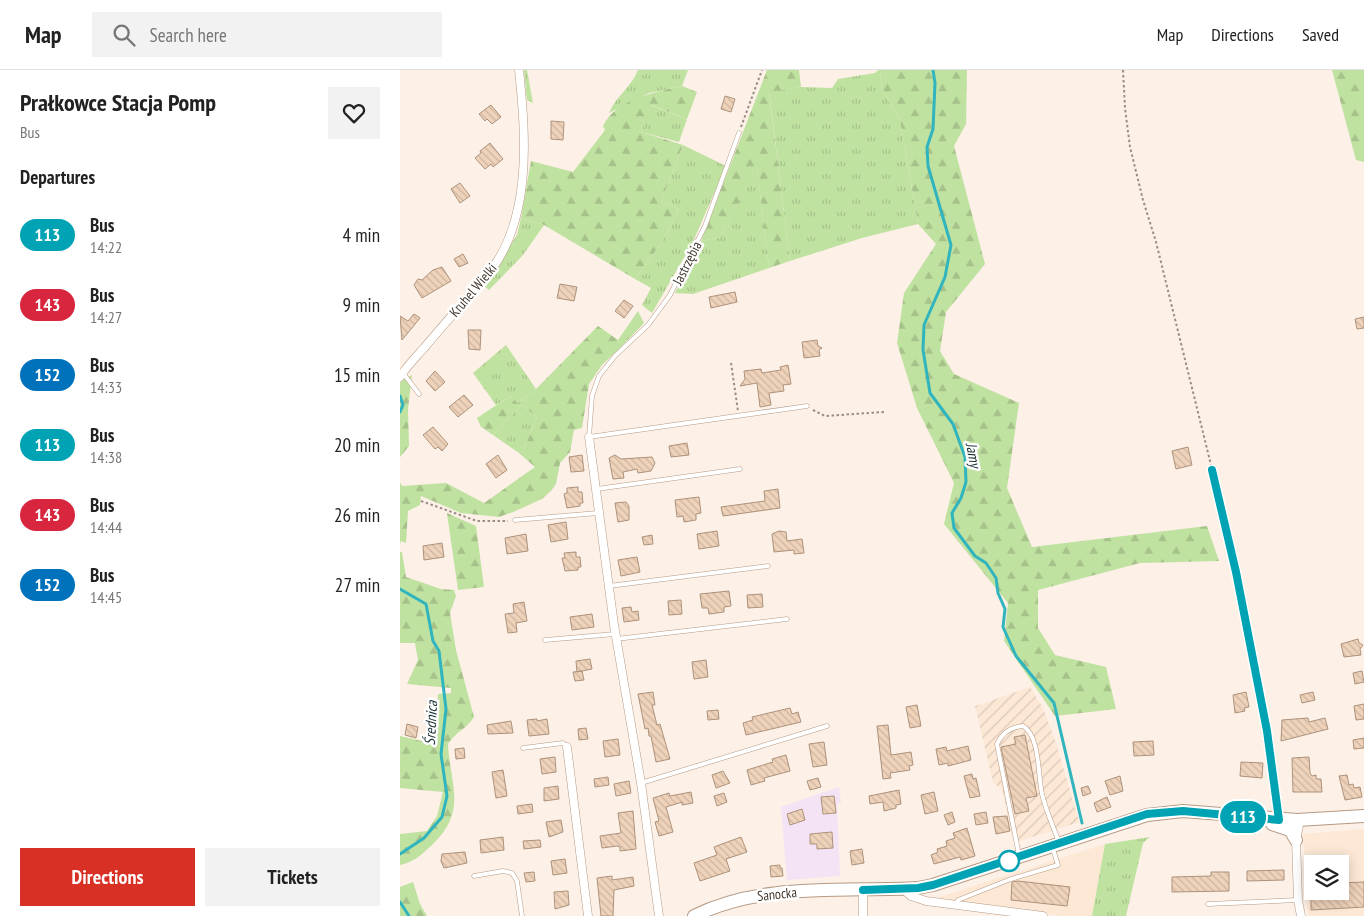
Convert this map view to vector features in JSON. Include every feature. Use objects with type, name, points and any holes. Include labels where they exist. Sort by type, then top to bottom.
[{"type":"main road","name":"Sanocka","points":[[694,916],[720,904],[754,896],[806,891],[903,889],[933,885],[1126,820],[1165,812],[1183,811],[1248,817]]},
{"type":"main road","points":[[1248,817],[1300,820],[1364,816]]},
{"type":"main road","points":[[1248,817],[1290,830],[1296,840]]},
{"type":"street","name":"Kruhel Wielki","points":[[401,375],[492,269],[510,235],[518,206],[522,175],[523,114],[519,70]]},
{"type":"street","points":[[589,437],[608,586],[641,783],[658,916]]},
{"type":"street","points":[[567,747],[588,916]]},
{"type":"street","points":[[1300,820],[1296,840],[1298,900],[1301,916]]},
{"type":"street","points":[[903,889],[911,896],[926,901],[1044,916]]},
{"type":"street","points":[[863,890],[863,916]]},
{"type":"lane","name":"Jastrzębia","points":[[589,437],[594,386],[599,376],[615,356],[648,325],[670,295],[705,226],[739,133]]},
{"type":"lane","points":[[401,375],[419,394]]},
{"type":"lane","points":[[589,437],[807,406]]},
{"type":"lane","points":[[595,489],[740,469]]},
{"type":"lane","points":[[1212,470],[1236,572],[1267,731],[1279,820]]},
{"type":"lane","points":[[515,520],[598,513]]},
{"type":"lane","points":[[608,586],[768,566]]},
{"type":"lane","points":[[545,640],[616,636],[787,619]]},
{"type":"lane","points":[[641,783],[827,726]]},
{"type":"lane","points":[[956,905],[958,900],[1012,878],[1058,865],[1056,845],[1042,795],[1041,773],[1031,733],[1023,726],[1006,732],[997,744],[1020,857]]},
{"type":"lane","points":[[523,748],[563,744],[567,747]]},
{"type":"lane","points":[[474,876],[503,871],[512,873],[517,881],[522,916]]},
{"type":"lane","points":[[1208,904],[1298,900]]},
{"type":"path","points":[[739,133],[762,70]]},
{"type":"path","points":[[1123,70],[1130,147],[1156,242],[1212,470]]},
{"type":"path","points":[[731,362],[739,416]]},
{"type":"path","points":[[807,406],[817,414],[825,416],[884,412]]},
{"type":"path","points":[[421,501],[477,521],[515,520]]},
{"type":"shaded area","points":[[1030,687],[1043,708],[1057,746],[1079,822],[1014,843],[1002,790],[993,782],[975,706]]},
{"type":"shaded area","points":[[839,787],[841,802],[837,804],[840,876],[787,880],[781,807]]},
{"type":"shaded area","points":[[1364,829],[1364,916],[1308,916],[1307,900],[1349,900],[1349,855],[1304,855],[1303,834]]},
{"type":"shaded area","points":[[1105,844],[1092,916],[1062,916],[958,903],[939,897]]},
{"type":"green space","points":[[524,70],[527,70],[533,103],[527,100]]},
{"type":"green space","points":[[638,70],[688,70],[682,86],[649,93],[609,113],[632,81]]},
{"type":"green space","points":[[767,70],[799,70],[801,87],[769,92],[790,261],[769,268],[757,168],[720,237],[701,241]]},
{"type":"green space","points":[[880,70],[882,89],[900,120],[918,224],[862,238],[790,261],[769,91],[801,87],[832,88],[838,79],[875,73]]},
{"type":"green space","points":[[880,70],[967,70],[966,124],[954,146],[985,264],[946,312],[940,351],[954,374],[1019,403],[1007,488],[1032,547],[1207,526],[1219,561],[1140,563],[1038,590],[1038,628],[1055,655],[1106,667],[1116,709],[1055,716],[1004,641],[1008,603],[944,524],[954,483],[917,408],[897,343],[904,293],[936,244],[918,224],[900,120],[882,89]]},
{"type":"green space","points":[[1332,70],[1364,70],[1364,162],[1356,160]]},
{"type":"green space","points":[[682,86],[697,92],[687,119],[651,105],[641,132],[683,145],[661,202],[679,209],[662,242],[635,279],[544,225],[521,218],[531,161],[573,172],[605,130],[603,126],[617,109],[637,98]]},
{"type":"green space","points":[[650,105],[687,119],[679,142],[641,132]]},
{"type":"green space","points":[[683,145],[726,166],[692,244],[652,313],[642,305],[651,288],[635,279],[662,242],[679,209],[661,202]]},
{"type":"green space","points":[[757,167],[769,268],[693,294],[675,293],[701,241],[720,237]]},
{"type":"green space","points":[[521,218],[544,225],[523,255],[489,290],[484,286],[517,235]]},
{"type":"green space","points":[[638,311],[644,323],[622,346],[618,340]]},
{"type":"green space","points":[[598,326],[618,340],[622,346],[602,365],[589,384],[582,428],[574,430],[570,452],[560,463],[556,484],[551,491],[542,499],[499,517],[461,513],[421,496],[420,505],[408,511],[406,543],[401,541],[400,544],[400,482],[402,486],[446,483],[484,503],[535,467],[519,453],[524,449],[537,417],[521,405],[493,435],[481,427],[477,418],[510,396],[518,403],[536,389]]},
{"type":"green space","points":[[506,345],[536,389],[518,403],[510,396],[496,405],[473,373]]},
{"type":"green space","points":[[412,375],[408,409],[409,446],[400,457],[400,382]]},
{"type":"green space","points":[[521,405],[537,417],[524,449],[519,453],[493,435]]},
{"type":"green space","points":[[447,513],[476,526],[484,587],[458,590]]},
{"type":"green space","points":[[400,552],[402,552],[406,577],[441,589],[454,590],[456,596],[450,613],[456,650],[474,717],[448,744],[454,797],[450,821],[443,833],[432,845],[413,860],[400,865],[400,834],[427,831],[437,816],[443,792],[400,788],[400,736],[426,742],[437,717],[438,694],[451,693],[451,688],[407,684],[418,660],[415,643],[400,643]]},
{"type":"green space","points":[[1150,837],[1143,843],[1126,916],[1092,916],[1105,844]]},
{"type":"green space","points":[[413,882],[420,904],[427,916],[400,916],[400,887]]},
{"type":"building","points":[[725,96],[735,99],[731,112],[721,109]]},
{"type":"building","points":[[491,105],[501,117],[492,124],[487,119],[485,121],[479,114]]},
{"type":"building","points":[[551,121],[564,122],[563,140],[551,139]]},
{"type":"building","points":[[490,143],[503,159],[493,167],[491,164],[485,169],[475,158]]},
{"type":"building","points":[[460,183],[470,196],[460,203],[451,189]]},
{"type":"building","points":[[463,254],[468,263],[459,267],[454,259]]},
{"type":"building","points":[[442,267],[451,281],[422,298],[414,285],[418,279],[422,280],[433,270]]},
{"type":"building","points":[[560,284],[577,287],[574,301],[557,298]]},
{"type":"building","points":[[735,292],[737,302],[711,308],[709,297]]},
{"type":"building","points":[[624,300],[633,306],[624,318],[615,311]]},
{"type":"building","points":[[414,314],[420,318],[402,340],[400,316],[408,321]]},
{"type":"building","points":[[1364,317],[1364,328],[1357,329],[1355,319]]},
{"type":"building","points":[[468,330],[481,330],[480,350],[469,349]]},
{"type":"building","points":[[817,340],[818,346],[822,348],[819,350],[820,356],[804,358],[802,342]]},
{"type":"building","points":[[788,365],[791,384],[783,385],[784,391],[769,393],[771,405],[760,407],[757,383],[740,386],[745,379],[744,371],[761,369],[762,373],[781,370],[780,367]]},
{"type":"building","points":[[435,371],[445,382],[435,391],[426,381]]},
{"type":"building","points":[[464,395],[473,405],[458,417],[449,407]]},
{"type":"building","points":[[433,427],[448,444],[442,451],[438,447],[435,449],[423,435]]},
{"type":"building","points":[[687,443],[689,455],[671,457],[669,446]]},
{"type":"building","points":[[1188,447],[1192,465],[1176,469],[1172,451]]},
{"type":"building","points":[[498,455],[507,470],[496,478],[486,464]]},
{"type":"building","points":[[582,455],[584,471],[571,472],[569,457]]},
{"type":"building","points":[[615,455],[621,459],[652,457],[655,463],[651,471],[638,473],[637,469],[623,472],[624,478],[613,479],[609,458]]},
{"type":"building","points":[[578,487],[578,492],[582,492],[583,503],[580,503],[580,506],[567,508],[564,494],[567,493],[567,488]]},
{"type":"building","points":[[778,489],[780,508],[723,516],[721,507],[765,501],[764,491]]},
{"type":"building","points":[[699,497],[701,513],[696,514],[696,520],[684,522],[683,516],[677,517],[675,500]]},
{"type":"building","points":[[626,502],[629,506],[629,520],[618,522],[615,503]]},
{"type":"building","points":[[566,522],[568,539],[551,542],[548,525]]},
{"type":"building","points":[[717,531],[719,546],[699,549],[697,534]]},
{"type":"building","points":[[779,531],[786,532],[787,541],[802,539],[804,553],[794,554],[794,550],[774,552],[772,534]]},
{"type":"building","points":[[526,534],[528,551],[507,554],[505,538]]},
{"type":"building","points":[[652,535],[653,544],[644,545],[642,537]]},
{"type":"building","points":[[442,543],[444,557],[424,560],[423,546]]},
{"type":"building","points":[[576,552],[576,557],[580,557],[581,567],[578,567],[578,570],[565,571],[562,558],[565,558],[564,553]]},
{"type":"building","points":[[637,557],[640,572],[621,576],[618,560]]},
{"type":"building","points":[[729,591],[731,606],[724,607],[724,612],[709,614],[708,608],[702,608],[700,594]]},
{"type":"building","points":[[762,594],[763,607],[748,608],[747,595]]},
{"type":"building","points":[[681,600],[682,614],[669,615],[668,601]]},
{"type":"building","points":[[524,602],[527,621],[516,623],[517,632],[508,633],[505,614],[514,613],[513,604]]},
{"type":"building","points":[[631,607],[632,612],[638,611],[639,620],[624,622],[622,608]]},
{"type":"building","points":[[592,614],[594,627],[572,630],[570,617]]},
{"type":"building","points":[[1358,639],[1359,643],[1363,645],[1360,649],[1361,655],[1344,657],[1341,644]]},
{"type":"building","points":[[590,659],[592,669],[577,672],[576,661]]},
{"type":"building","points":[[706,660],[708,677],[694,679],[692,662]]},
{"type":"building","points":[[582,671],[584,680],[575,681],[573,672]]},
{"type":"building","points":[[1362,671],[1364,682],[1355,684],[1353,673]]},
{"type":"building","points":[[653,692],[655,705],[652,705],[657,725],[660,724],[670,759],[656,762],[651,736],[649,736],[648,728],[645,729],[638,694]]},
{"type":"building","points":[[1246,692],[1249,707],[1244,708],[1245,711],[1235,713],[1233,695]]},
{"type":"building","points":[[1313,692],[1315,700],[1302,703],[1300,695]]},
{"type":"building","points":[[1364,704],[1364,719],[1356,720],[1354,706]]},
{"type":"building","points":[[917,705],[921,726],[910,728],[906,707]]},
{"type":"building","points":[[790,708],[792,714],[798,712],[801,722],[746,735],[743,723],[753,720],[752,717]]},
{"type":"building","points":[[718,710],[719,719],[708,720],[707,711]]},
{"type":"building","points":[[1308,718],[1309,722],[1325,718],[1328,729],[1281,741],[1282,720]]},
{"type":"building","points":[[537,719],[537,721],[547,719],[549,734],[529,736],[527,720]]},
{"type":"building","points":[[511,721],[513,733],[488,734],[487,725]]},
{"type":"building","points":[[407,724],[418,727],[416,738],[405,735]]},
{"type":"building","points":[[888,725],[891,755],[911,752],[913,765],[909,766],[910,770],[890,773],[891,778],[883,779],[877,726]]},
{"type":"building","points":[[586,728],[588,739],[579,740],[578,729]]},
{"type":"building","points":[[1025,735],[1037,796],[1026,798],[1029,811],[1015,814],[1001,747],[1016,744],[1014,737]]},
{"type":"building","points":[[1364,738],[1364,748],[1354,749],[1353,740]]},
{"type":"building","points":[[618,739],[620,755],[605,757],[603,741]]},
{"type":"building","points":[[1153,741],[1154,755],[1134,756],[1133,742]]},
{"type":"building","points":[[824,742],[827,765],[813,767],[809,744]]},
{"type":"building","points":[[968,746],[971,760],[948,766],[948,763],[939,765],[936,749],[946,747],[947,751]]},
{"type":"building","points":[[464,748],[465,758],[456,759],[455,749]]},
{"type":"building","points":[[786,755],[790,771],[764,778],[765,781],[751,785],[747,770],[773,762],[772,759]]},
{"type":"building","points":[[555,757],[556,772],[542,774],[540,759]]},
{"type":"building","points":[[1309,757],[1310,773],[1312,776],[1316,775],[1316,779],[1321,779],[1322,792],[1293,792],[1292,758]]},
{"type":"building","points":[[1241,762],[1263,763],[1262,778],[1240,776]]},
{"type":"building","points":[[503,770],[507,796],[496,798],[492,772]]},
{"type":"building","points":[[723,771],[730,783],[716,788],[712,775]]},
{"type":"building","points":[[972,774],[973,779],[976,778],[980,796],[970,798],[964,776]]},
{"type":"building","points":[[1347,775],[1349,785],[1353,784],[1354,788],[1360,787],[1362,797],[1345,800],[1339,776]]},
{"type":"building","points":[[1120,776],[1123,791],[1110,795],[1105,781]]},
{"type":"building","points":[[608,777],[609,785],[595,787],[594,779]]},
{"type":"building","points":[[818,778],[821,787],[810,790],[807,781]]},
{"type":"building","points":[[629,781],[631,793],[616,796],[614,784]]},
{"type":"building","points":[[558,786],[559,799],[544,801],[544,788]]},
{"type":"building","points":[[1088,786],[1091,793],[1083,796],[1081,788]]},
{"type":"building","points":[[899,790],[901,804],[896,805],[896,808],[884,811],[883,802],[870,804],[869,796]]},
{"type":"building","points":[[691,792],[693,803],[682,805],[682,802],[666,807],[673,832],[659,836],[655,822],[659,821],[653,798],[669,793],[670,796]]},
{"type":"building","points":[[934,792],[938,811],[925,814],[921,795]]},
{"type":"building","points":[[724,793],[727,802],[717,806],[714,796]]},
{"type":"building","points":[[834,796],[836,813],[823,814],[821,797]]},
{"type":"building","points":[[1107,797],[1111,807],[1097,812],[1094,803]]},
{"type":"building","points":[[532,804],[533,812],[518,814],[517,806]]},
{"type":"building","points":[[802,809],[805,820],[790,825],[787,814]]},
{"type":"building","points":[[633,811],[636,849],[620,851],[620,847],[617,846],[602,848],[600,836],[621,833],[618,813]]},
{"type":"building","points":[[952,812],[955,822],[948,825],[944,815]]},
{"type":"building","points":[[986,812],[988,823],[976,825],[974,814]]},
{"type":"building","points":[[1007,816],[1010,831],[996,834],[993,817]]},
{"type":"building","points":[[561,820],[563,832],[549,837],[546,822]]},
{"type":"building","points":[[967,828],[975,856],[961,860],[960,857],[934,864],[931,855],[938,852],[937,849],[947,846],[946,841],[955,838],[953,833]]},
{"type":"building","points":[[832,832],[833,848],[817,849],[817,844],[810,844],[810,834]]},
{"type":"building","points":[[503,837],[504,850],[481,853],[480,840]]},
{"type":"building","points":[[741,837],[747,852],[726,859],[730,871],[700,881],[694,863],[717,855],[714,847]]},
{"type":"building","points":[[540,840],[541,847],[524,849],[523,841]]},
{"type":"building","points":[[862,849],[864,863],[852,865],[850,851]]},
{"type":"building","points":[[465,852],[467,863],[444,868],[441,861],[442,854]]},
{"type":"building","points":[[565,859],[567,873],[553,875],[551,861]]},
{"type":"building","points":[[780,865],[783,876],[771,877],[770,866]]},
{"type":"building","points":[[1284,870],[1284,880],[1247,881],[1247,871]]},
{"type":"building","points":[[534,872],[535,881],[526,882],[524,873]]},
{"type":"building","points":[[1211,872],[1229,872],[1229,891],[1172,892],[1172,877],[1211,876]]},
{"type":"building","points":[[612,876],[612,880],[633,877],[634,886],[614,890],[613,916],[601,916],[597,878]]},
{"type":"building","points":[[1018,881],[1070,887],[1067,906],[1011,900],[1012,882]]},
{"type":"building","points":[[1364,882],[1364,907],[1311,910],[1311,900],[1349,900],[1349,883]]},
{"type":"building","points":[[568,891],[569,905],[555,909],[554,892]]},
{"type":"waterway","name":"Jamy","points":[[933,70],[935,83],[933,129],[927,147],[928,166],[951,245],[945,277],[924,325],[923,350],[930,393],[953,424],[965,457],[966,482],[961,498],[952,513],[954,528],[975,556],[986,563],[996,578],[998,593],[1005,609],[1003,627],[1016,656],[1054,703],[1082,823]]},
{"type":"waterway","name":"Średnica","points":[[400,396],[403,405],[400,412]]},
{"type":"waterway","name":"Średnica","points":[[400,589],[426,604],[433,641],[439,651],[446,709],[441,754],[447,796],[442,817],[424,838],[400,854]]},
{"type":"waterway","name":"Średnica","points":[[400,902],[409,916]]},
{"type":"bus line","name":"113","points":[[863,890],[918,888],[933,885],[1147,814],[1183,811],[1206,812],[1279,820],[1267,731],[1253,669],[1236,572],[1212,470]]}]
